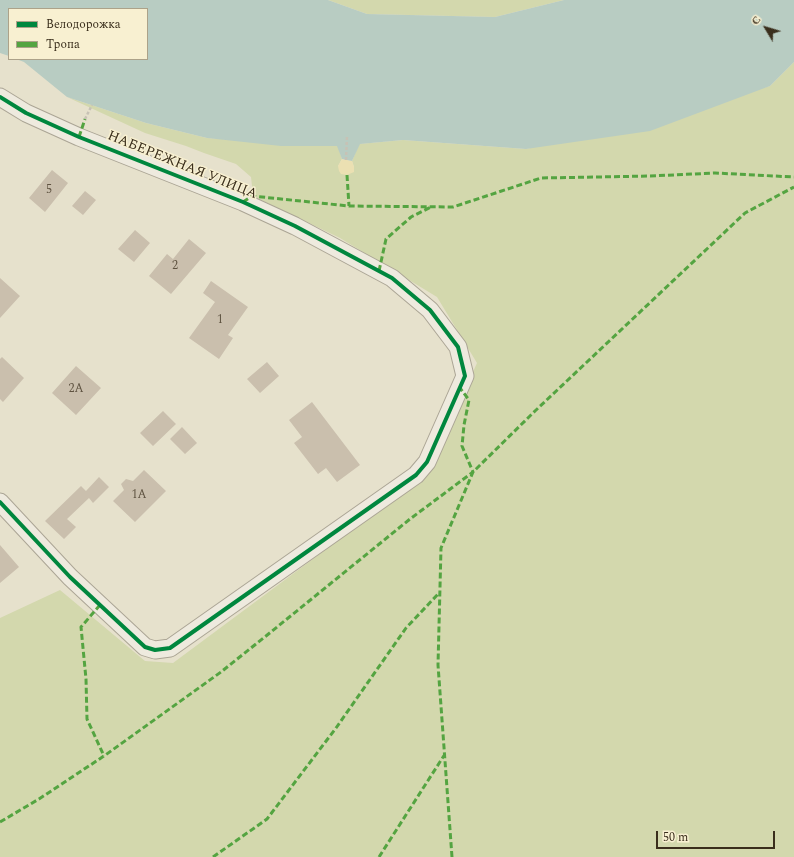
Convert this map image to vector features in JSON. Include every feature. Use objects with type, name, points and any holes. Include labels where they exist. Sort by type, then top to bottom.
[{"type":"street","name":"НАБЕРЕЖНАЯ УЛИЦА","points":[[0,97],[26,114],[79,137],[256,208],[294,226],[392,278],[430,310],[458,347],[465,376],[427,462],[416,475],[170,648],[154,650],[145,647],[70,577],[0,502]]},
{"type":"path","points":[[85,118],[92,105]]},
{"type":"path","points":[[346,160],[347,135]]},
{"type":"green space","points":[[328,0],[564,0],[495,17],[367,14]]},
{"type":"green space","points":[[794,62],[794,857],[0,857],[0,618],[60,590],[145,661],[173,663],[426,475],[477,363],[437,297],[340,238],[257,198],[252,186],[251,177],[236,164],[145,133],[67,97],[146,123],[207,138],[338,146],[342,159],[338,166],[354,167],[352,161],[359,144],[403,140],[526,149],[770,86]]},
{"type":"sand","points":[[342,159],[352,161],[354,172],[347,175],[341,174],[338,166]]},
{"type":"shaded area","points":[[0,0],[328,0],[367,14],[495,17],[564,0],[794,0],[794,62],[770,86],[650,131],[526,149],[403,140],[360,144],[352,161],[342,159],[337,146],[281,146],[207,138],[146,123],[67,97],[24,62],[19,60],[148,60],[148,8],[8,8],[8,56],[0,53]]},
{"type":"building","points":[[52,170],[68,183],[45,212],[29,198]]},
{"type":"building","points":[[85,191],[96,200],[83,215],[72,206]]},
{"type":"building","points":[[135,230],[150,243],[134,262],[118,249]]},
{"type":"building","points":[[189,239],[206,253],[171,294],[149,276],[167,254],[173,259]]},
{"type":"building","points":[[0,278],[20,296],[0,318]]},
{"type":"building","points":[[211,281],[248,307],[228,335],[233,338],[219,359],[189,338],[215,302],[203,293]]},
{"type":"building","points":[[2,357],[24,378],[3,402],[0,399],[0,359]]},
{"type":"building","points":[[267,362],[279,376],[260,393],[247,379]]},
{"type":"building","points":[[76,366],[101,388],[76,415],[52,393]]},
{"type":"building","points":[[312,402],[360,465],[337,482],[326,468],[318,474],[294,443],[302,437],[289,420]]},
{"type":"building","points":[[163,411],[176,424],[153,446],[140,433]]},
{"type":"building","points":[[182,427],[197,443],[185,454],[170,439]]},
{"type":"building","points":[[144,470],[166,491],[135,522],[113,501],[124,490],[121,484],[126,479],[133,481]]},
{"type":"building","points":[[99,477],[109,487],[93,503],[89,498],[67,519],[76,527],[64,539],[45,521],[81,486],[86,491]]},
{"type":"building","points":[[0,545],[19,567],[0,583]]},
{"type":"marked path","points":[[79,137],[85,119]]},
{"type":"marked path","points":[[243,202],[252,196],[349,206],[453,207],[541,178],[715,173],[794,177]]},
{"type":"marked path","points":[[347,175],[349,206]]},
{"type":"marked path","points":[[452,857],[438,665],[441,548],[473,472],[535,411],[745,213],[794,187]]},
{"type":"marked path","points":[[379,271],[386,239],[411,217],[431,207]]},
{"type":"marked path","points":[[0,822],[39,799],[104,756],[221,672],[410,519],[473,472],[462,446],[469,400],[460,388]]},
{"type":"marked path","points":[[213,857],[267,819],[336,728],[406,628],[440,592]]},
{"type":"marked path","points":[[100,605],[81,627],[86,679],[87,719],[104,756]]},
{"type":"marked path","points":[[379,857],[445,754]]},
{"type":"cycle path","points":[[0,97],[26,113],[79,137],[243,202],[295,226],[392,278],[430,310],[458,347],[465,376],[427,462],[416,475],[170,648],[155,650],[145,647],[70,577],[0,502]]}]
